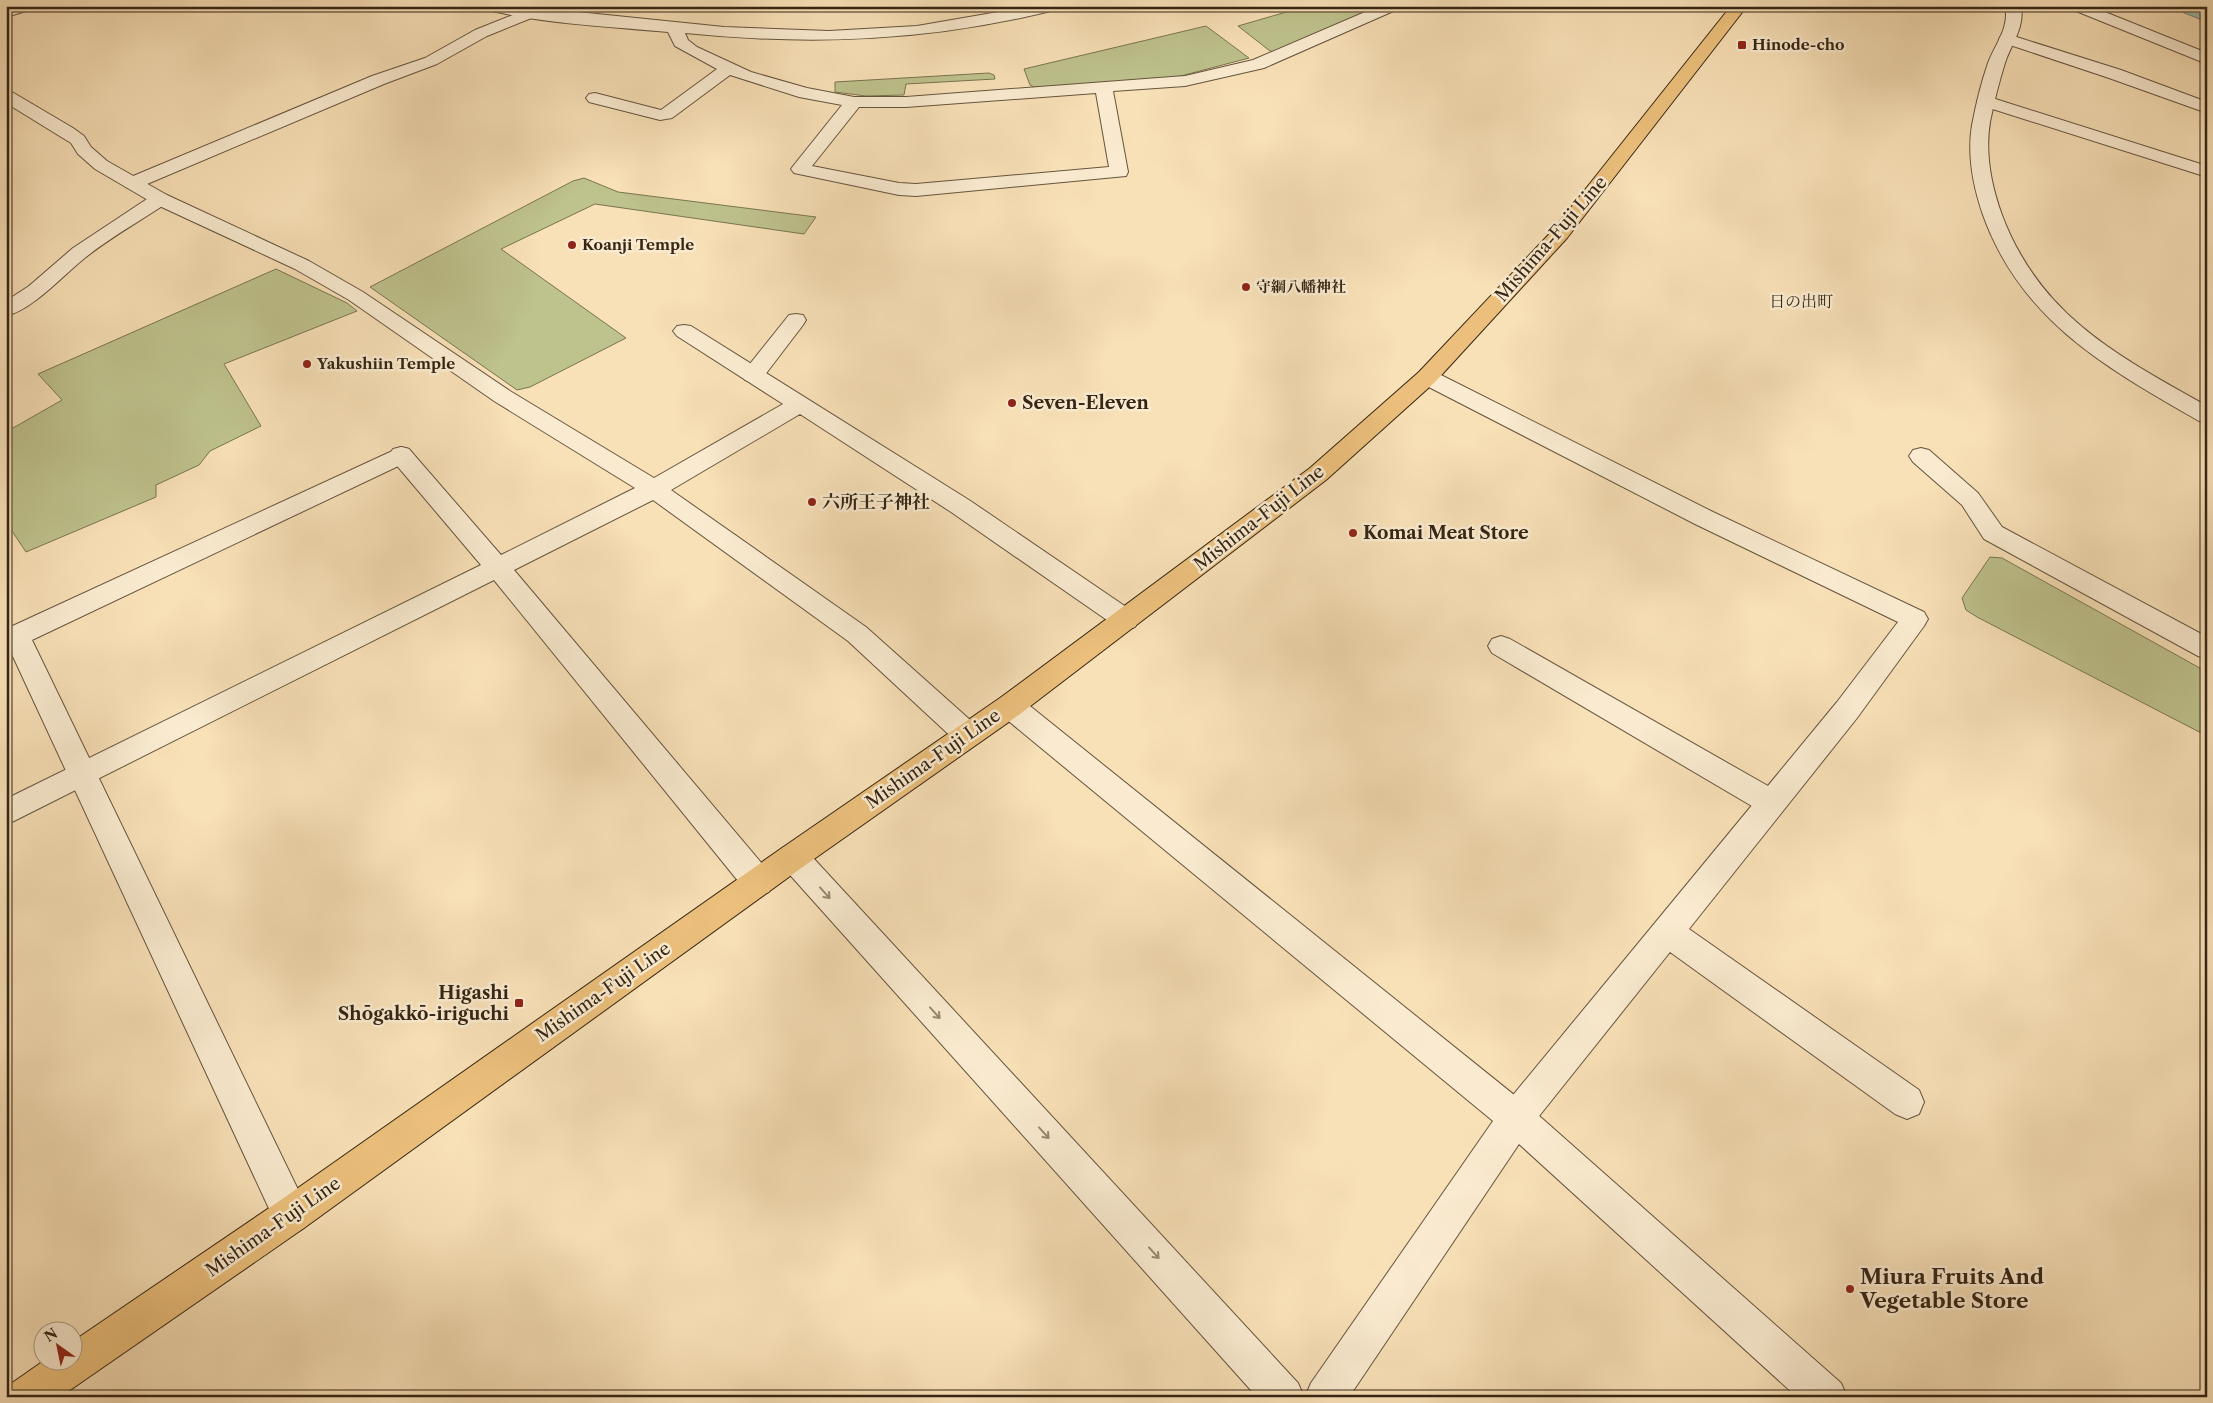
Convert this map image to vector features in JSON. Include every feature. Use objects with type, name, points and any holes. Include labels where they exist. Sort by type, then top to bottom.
[{"type":"main road","name":"Mishima-Fuji Line","points":[[26,1397],[291,1215],[793,857],[1010,706],[1318,474],[1427,377],[1560,234],[1738,6]]},
{"type":"street","points":[[6,12],[28,6]]},
{"type":"street","points":[[489,6],[674,28],[847,35],[896,33],[982,22],[1054,6]]},
{"type":"street","points":[[674,28],[681,43],[691,50],[728,69],[787,89],[854,102],[906,102],[1185,82],[1258,64],[1393,6]]},
{"type":"street","points":[[2013,6],[2015,22],[1998,57],[1979,135],[1981,170],[1991,210],[2009,254],[2031,289],[2070,330],[2102,355],[2207,416]]},
{"type":"street","points":[[2076,6],[2207,59]]},
{"type":"street","points":[[132,183],[378,80],[431,60],[481,33],[534,12]]},
{"type":"street","points":[[2007,39],[2115,74],[2207,108]]},
{"type":"street","points":[[596,98],[660,115],[666,114],[728,69]]},
{"type":"street","points":[[854,102],[800,169],[899,189],[916,190],[1119,172],[1104,87]]},
{"type":"street","points":[[6,96],[67,132],[78,140],[84,150],[101,165],[132,183],[160,199],[302,265],[356,296],[502,396],[654,489],[856,634],[968,735]]},
{"type":"street","points":[[1986,101],[2207,172]]},
{"type":"street","points":[[6,310],[36,290],[80,252],[160,199]]},
{"type":"street","points":[[753,375],[796,320]]},
{"type":"street","points":[[684,331],[960,506],[1126,620]]},
{"type":"street","points":[[1325,1397],[1516,1118],[1847,710],[1915,619],[1704,518],[1427,377]]},
{"type":"street","points":[[6,813],[654,489],[799,405]]},
{"type":"street","points":[[291,1215],[83,775],[12,638],[400,455],[498,568],[758,882]]},
{"type":"street","points":[[1921,456],[1970,499],[1993,533],[2207,649]]},
{"type":"street","points":[[1501,646],[1772,803]]},
{"type":"street","points":[[1010,706],[1516,1118],[1827,1397]]},
{"type":"street","points":[[793,857],[1284,1397]]},
{"type":"street","points":[[1668,932],[1908,1102]]},
{"type":"green space","points":[[1307,6],[1380,6],[1276,52],[1270,51],[1238,26]]},
{"type":"green space","points":[[1206,26],[1249,58],[1177,77],[1036,88],[1030,85],[1024,69]]},
{"type":"green space","points":[[989,73],[994,75],[995,79],[906,84],[904,95],[866,96],[835,92],[835,82]]},
{"type":"green space","points":[[584,178],[618,192],[816,217],[804,234],[595,204],[501,249],[626,338],[530,387],[517,390],[370,287],[573,181]]},
{"type":"green space","points":[[276,269],[347,303],[357,311],[224,364],[261,426],[210,451],[199,465],[156,485],[156,497],[26,552],[6,522],[6,432],[62,400],[38,374]]},
{"type":"green space","points":[[1990,557],[2002,558],[2207,672],[2207,736],[1966,610],[1962,598]]},
{"type":"shaded area","points":[[2167,6],[2207,6],[2207,22]]},
{"type":"place","name":"Hinode-cho","points":[[1742,45]]},
{"type":"place","name":"Koanji Temple","points":[[572,245]]},
{"type":"place","name":"守綱八幡神社","points":[[1246,287]]},
{"type":"place","name":"Yakushiin Temple","points":[[307,364]]},
{"type":"place","name":"Seven-Eleven","points":[[1012,403]]},
{"type":"place","name":"六所王子神社","points":[[812,502]]},
{"type":"place","name":"Komai Meat Store","points":[[1353,533]]},
{"type":"place","name":"Higashi Shōgakkō-iriguchi","points":[[519,1003]]},
{"type":"place","name":"Miura Fruits And Vegetable Store","points":[[1850,1289]]},
{"type":"district","name":"日の出町","points":[[1801,301]]}]
